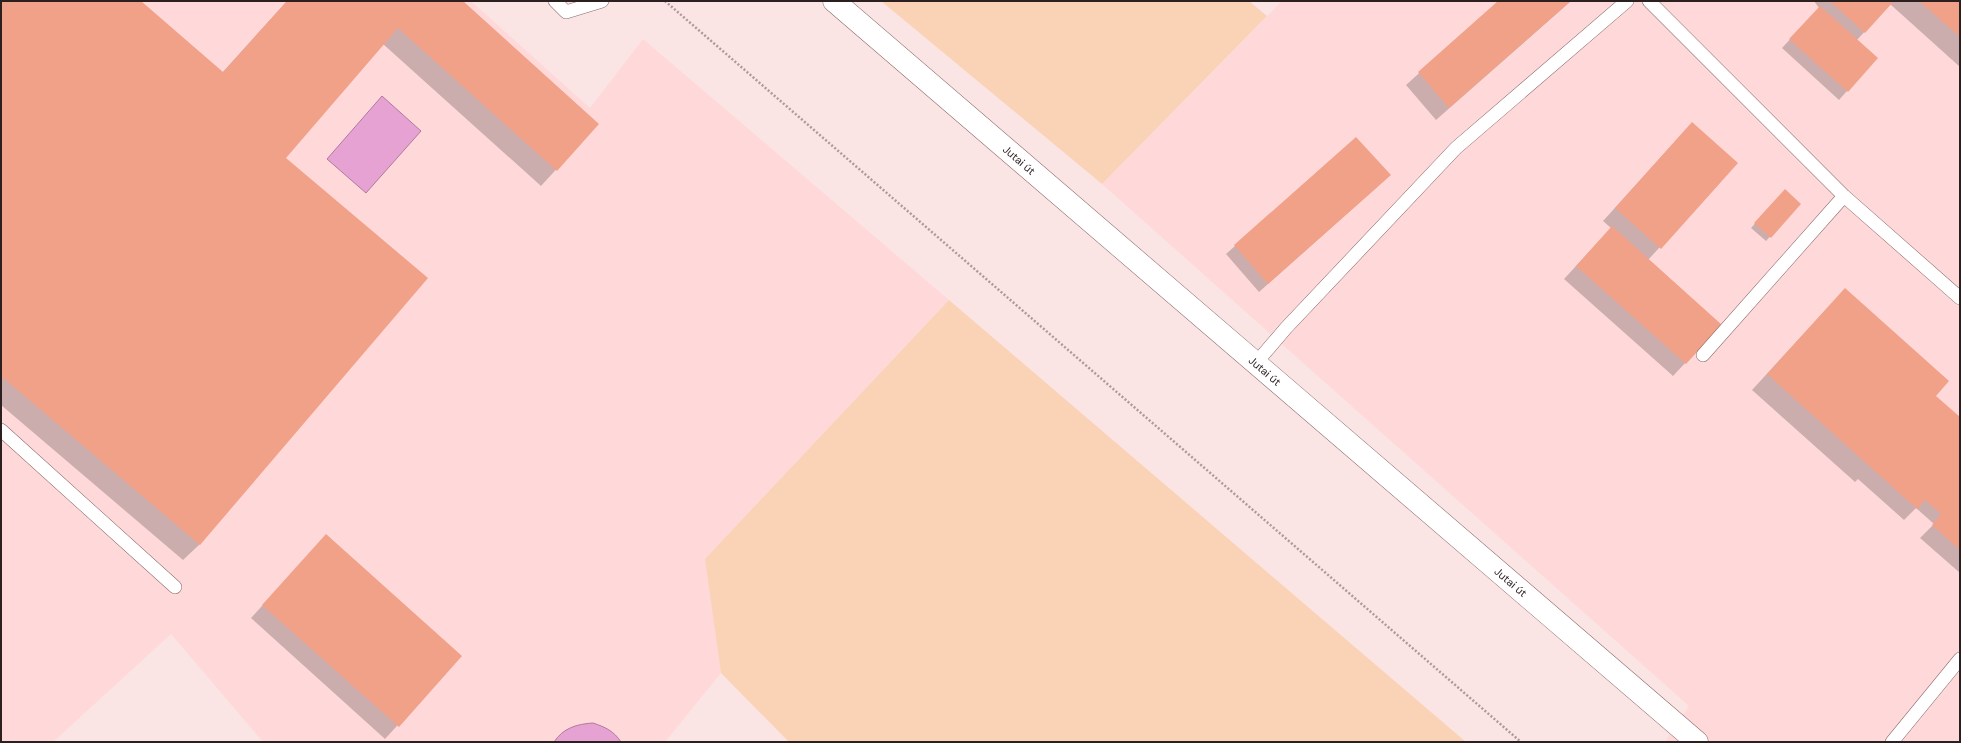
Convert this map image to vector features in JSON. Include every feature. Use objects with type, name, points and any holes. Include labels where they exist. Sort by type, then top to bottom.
[{"type":"main road","name":"Jutai út","points":[[834,1],[1697,742]]},
{"type":"lane","points":[[555,1],[566,12],[602,1]]},
{"type":"lane","points":[[1256,363],[1286,328],[1456,148],[1627,1]]},
{"type":"lane","points":[[1649,1],[1844,196],[1960,298]]},
{"type":"lane","points":[[1704,355],[1844,196]]},
{"type":"lane","points":[[1,430],[175,587]]},
{"type":"lane","points":[[1892,742],[1960,659]]},
{"type":"path","points":[[665,1],[1521,742]]},
{"type":"shaded area","points":[[1,1],[471,1],[590,108],[643,39],[949,300],[706,559],[721,673],[665,742],[263,742],[171,634],[53,742],[1,742]]},
{"type":"shaded area","points":[[881,1],[1249,1],[1267,16],[1102,184]]},
{"type":"shaded area","points":[[1282,1],[1960,1],[1960,742],[1665,742],[1689,706],[1102,184]]},
{"type":"shaded area","points":[[382,96],[421,131],[366,193],[327,159]]},
{"type":"shaded area","points":[[949,300],[1466,742],[789,742],[721,673],[705,559]]},
{"type":"shaded area","points":[[593,723],[609,730],[621,742],[554,742],[566,730],[581,724]]},
{"type":"building","points":[[1,1],[141,1],[223,72],[287,1],[463,1],[599,124],[557,171],[398,28],[286,158],[428,278],[200,545],[1,376]]},
{"type":"building","points":[[1498,1],[1571,1],[1449,108],[1418,72]]},
{"type":"building","points":[[1830,1],[1894,1],[1865,33]]},
{"type":"building","points":[[1919,1],[1960,1],[1960,37]]},
{"type":"building","points":[[1820,6],[1878,58],[1848,92],[1789,39]]},
{"type":"building","points":[[1692,122],[1738,163],[1661,249],[1615,208]]},
{"type":"building","points":[[1356,137],[1391,175],[1268,284],[1234,245]]},
{"type":"building","points":[[1785,189],[1801,204],[1771,238],[1754,223]]},
{"type":"building","points":[[1612,226],[1722,325],[1686,364],[1576,266]]},
{"type":"building","points":[[1845,288],[1949,381],[1936,396],[1960,417],[1960,550],[1932,525],[1941,514],[1925,500],[1917,509],[1767,374]]},
{"type":"building","points":[[326,534],[462,656],[399,727],[262,605]]}]
